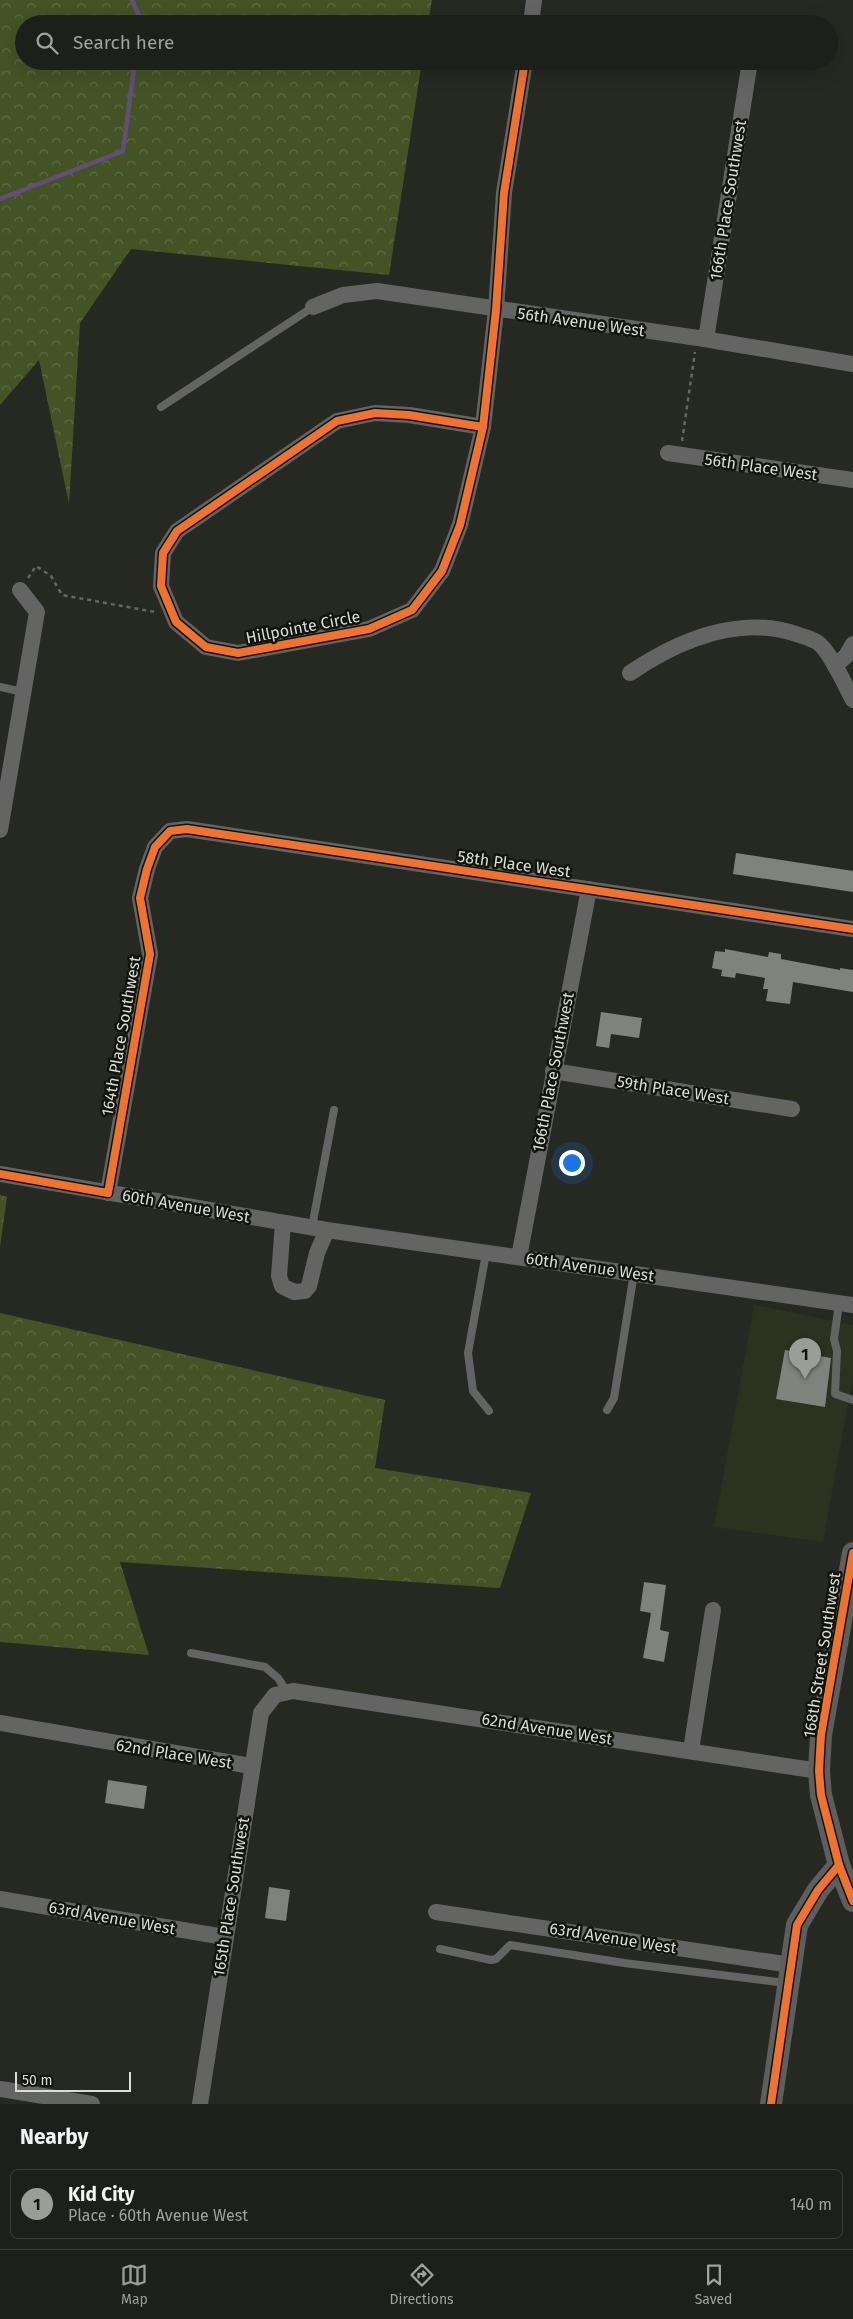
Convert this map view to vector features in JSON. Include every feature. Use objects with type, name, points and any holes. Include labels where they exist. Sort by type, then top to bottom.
[{"type":"main road","name":"168th Street Southwest","points":[[853,1553],[821,1734],[819,1772],[821,1795],[846,1863],[853,1901]]},
{"type":"main road","points":[[771,2104],[797,1925],[818,1890],[846,1863]]},
{"type":"street","points":[[532,15],[534,0]]},
{"type":"street","points":[[496,310],[504,193],[524,70]]},
{"type":"street","name":"166th Place Southwest","points":[[702,339],[748,70]]},
{"type":"street","name":"56th Avenue West","points":[[313,307],[343,295],[377,291],[702,339],[853,364]]},
{"type":"street","name":"Hillpointe Circle","points":[[483,427],[409,415],[375,413],[337,421],[177,531],[163,553],[161,586],[176,622],[206,647],[238,653],[369,629],[412,610],[442,571],[460,525],[483,427],[496,310]]},
{"type":"street","name":"56th Place West","points":[[674,454],[853,480]]},
{"type":"street","points":[[0,830],[37,612],[20,590]]},
{"type":"street","points":[[630,673],[650,659],[699,637],[756,626],[781,629],[818,642],[836,666],[853,700]]},
{"type":"street","points":[[836,666],[846,656],[853,644]]},
{"type":"street","name":"58th Place West","points":[[170,831],[187,829],[853,929]]},
{"type":"street","name":"164th Place Southwest","points":[[108,1193],[150,954],[140,898],[155,847],[170,831]]},
{"type":"street","name":"166th Place Southwest","points":[[519,1257],[589,888]]},
{"type":"street","name":"59th Place West","points":[[553,1070],[792,1109]]},
{"type":"street","name":"60th Avenue West","points":[[0,1174],[283,1223],[846,1304]]},
{"type":"street","points":[[283,1223],[279,1276],[282,1286],[294,1292],[304,1291],[309,1286],[317,1253],[320,1228]]},
{"type":"street","points":[[691,1750],[713,1610]]},
{"type":"street","name":"62nd Avenue West","points":[[281,1694],[303,1692],[691,1750],[819,1772]]},
{"type":"street","name":"165th Place Southwest","points":[[200,2104],[224,1937],[261,1712],[281,1694]]},
{"type":"street","name":"62nd Place West","points":[[0,1723],[96,1741],[252,1766]]},
{"type":"street","name":"63rd Avenue West","points":[[0,1899],[224,1937]]},
{"type":"street","name":"63rd Avenue West","points":[[436,1912],[789,1974]]},
{"type":"street","points":[[0,2089],[92,2104]]},
{"type":"lane","name":"56th Avenue West","points":[[161,407],[313,307]]},
{"type":"lane","points":[[0,687],[23,692]]},
{"type":"lane","points":[[320,1228],[334,1110]]},
{"type":"lane","points":[[486,1253],[468,1353],[473,1391],[489,1411]]},
{"type":"lane","points":[[607,1410],[614,1398],[634,1273]]},
{"type":"lane","points":[[846,1304],[834,1339],[837,1351],[835,1394],[853,1400]]},
{"type":"lane","points":[[192,1653],[265,1668],[278,1678],[281,1694]]},
{"type":"lane","points":[[440,1949],[491,1960],[496,1959],[510,1945],[624,1963],[789,1974]]},
{"type":"path","points":[[674,454],[702,339]]},
{"type":"path","points":[[20,590],[36,566],[51,576],[62,595],[158,612],[170,608]]},
{"type":"shaded area","points":[[754,1305],[853,1325],[853,1376],[823,1542],[714,1527]]},
{"type":"green space","points":[[0,0],[432,0],[430,15],[15,15],[15,70],[421,70],[389,275],[131,249],[80,323],[69,504],[39,360],[0,405]]},
{"type":"green space","points":[[0,1195],[7,1197],[0,1247]]},
{"type":"green space","points":[[0,1313],[385,1400],[375,1468],[531,1493],[500,1588],[120,1562],[149,1655],[0,1642]]},
{"type":"building","points":[[736,853],[853,871],[853,892],[733,874]]},
{"type":"building","points":[[725,949],[768,957],[769,952],[781,954],[781,959],[840,970],[840,968],[853,970],[853,992],[793,982],[790,1004],[766,1001],[768,989],[763,989],[765,978],[736,973],[735,978],[721,976],[722,970],[712,968],[715,951],[725,952]]},
{"type":"building","points":[[601,1012],[642,1018],[639,1038],[611,1034],[609,1048],[596,1046]]},
{"type":"building","points":[[785,1350],[831,1358],[825,1407],[776,1399]]},
{"type":"building","points":[[644,1582],[666,1585],[660,1630],[669,1632],[664,1662],[643,1658],[651,1613],[640,1611]]},
{"type":"building","points":[[108,1780],[147,1786],[144,1809],[105,1803]]},
{"type":"building","points":[[269,1887],[290,1890],[286,1921],[265,1918]]},
{"type":"waterway","points":[[132,0],[139,15]]},
{"type":"waterway","points":[[0,199],[123,151],[134,70]]},
{"type":"cycle path","points":[[483,427],[496,310],[504,193],[524,70]]},
{"type":"cycle path","points":[[375,413],[409,415],[483,427],[460,525],[442,571],[412,610],[369,629],[238,653],[206,647],[176,622],[161,586],[163,553],[177,531],[337,421],[375,413]]},
{"type":"cycle path","points":[[0,1174],[108,1193],[150,954],[140,898],[155,847],[170,831],[187,829],[853,929]]},
{"type":"cycle path","points":[[853,1553],[821,1735],[819,1771],[821,1795],[839,1865],[853,1901]]},
{"type":"cycle path","points":[[771,2104],[797,1925],[818,1890],[839,1865]]},
{"type":"place","name":"Kid City","points":[[805,1379]]}]
